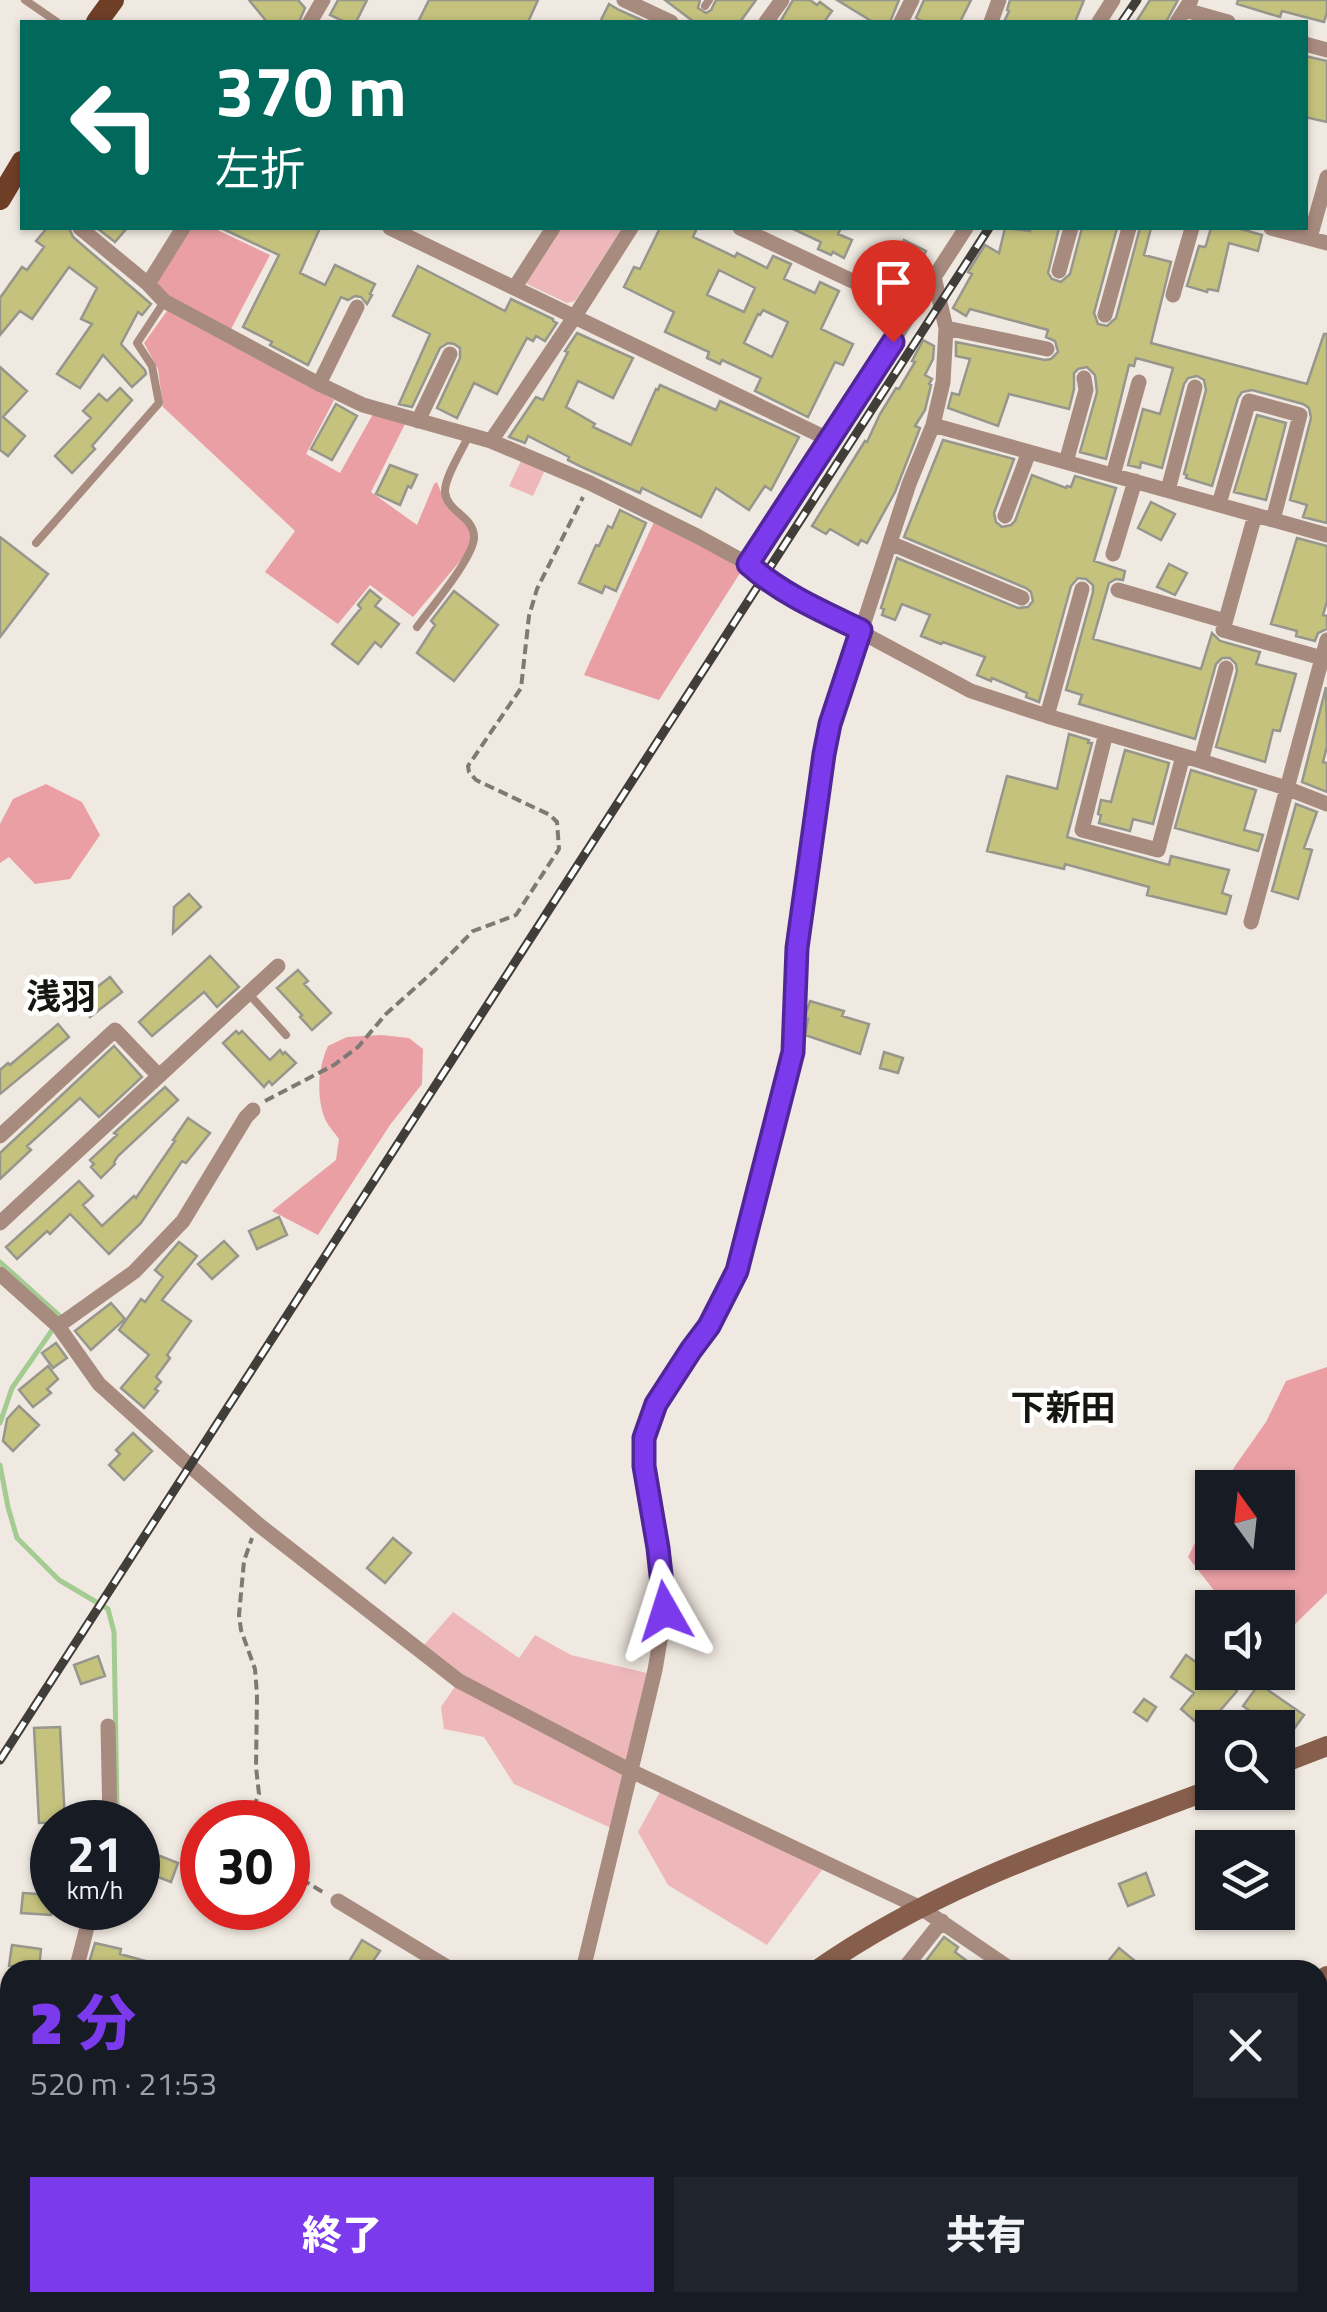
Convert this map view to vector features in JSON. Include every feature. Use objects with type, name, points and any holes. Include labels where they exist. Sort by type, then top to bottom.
[{"type":"main road","points":[[0,198],[20,174]]},
{"type":"street","points":[[624,0],[666,20]]},
{"type":"street","points":[[1184,11],[1220,20]]},
{"type":"street","points":[[1310,238],[1327,177]]},
{"type":"street","points":[[82,230],[164,301],[319,384],[363,405],[470,435],[590,483],[697,536],[748,564],[786,592],[972,691],[1200,760],[1327,804]]},
{"type":"street","points":[[148,284],[182,230]]},
{"type":"street","points":[[394,230],[830,440]]},
{"type":"street","points":[[514,288],[552,230]]},
{"type":"street","points":[[490,442],[630,230]]},
{"type":"street","points":[[744,230],[914,310]]},
{"type":"street","points":[[748,564],[965,230]]},
{"type":"street","points":[[1059,270],[1069,230]]},
{"type":"street","points":[[1104,315],[1128,230]]},
{"type":"street","points":[[1173,295],[1191,230]]},
{"type":"street","points":[[1279,230],[1327,243]]},
{"type":"street","points":[[585,1960],[655,1670],[665,1611],[644,1466],[644,1438],[656,1404],[709,1326],[737,1271],[793,1052],[797,948],[830,724],[909,484],[933,425],[943,382],[946,328],[934,278]]},
{"type":"street","points":[[319,384],[357,307]]},
{"type":"street","points":[[946,328],[1047,349]]},
{"type":"street","points":[[418,421],[450,354]]},
{"type":"street","points":[[1066,462],[1086,390],[1084,378]]},
{"type":"street","points":[[1113,475],[1140,382]]},
{"type":"street","points":[[1168,490],[1195,387]]},
{"type":"street","points":[[1218,504],[1249,401],[1300,416],[1273,520]]},
{"type":"street","points":[[933,425],[1327,535]]},
{"type":"street","points":[[1005,516],[1029,452]]},
{"type":"street","points":[[1112,554],[1135,481]]},
{"type":"street","points":[[1255,515],[1222,630],[1322,658]]},
{"type":"street","points":[[890,543],[1022,598]]},
{"type":"street","points":[[1048,716],[1082,589]]},
{"type":"street","points":[[1118,590],[1225,621]]},
{"type":"street","points":[[1251,922],[1327,640]]},
{"type":"street","points":[[1200,760],[1226,668]]},
{"type":"street","points":[[1106,733],[1082,830],[1158,850],[1182,756]]},
{"type":"street","points":[[0,1223],[278,966]]},
{"type":"street","points":[[0,1136],[116,1030],[158,1075]]},
{"type":"street","points":[[58,1326],[134,1272],[183,1221],[253,1110]]},
{"type":"street","points":[[0,1274],[58,1326],[99,1384],[260,1525],[459,1680],[629,1770],[921,1908],[998,1960]]},
{"type":"street","points":[[108,1726],[110,1800]]},
{"type":"street","points":[[1295,1758],[1327,1746]]},
{"type":"street","points":[[831,1960],[921,1908],[1027,1858],[1195,1795]]},
{"type":"street","points":[[338,1901],[435,1960]]},
{"type":"street","points":[[911,1960],[942,1921]]},
{"type":"street","points":[[79,1960],[86,1930]]},
{"type":"lane","points":[[24,0],[54,20]]},
{"type":"lane","points":[[36,543],[158,402],[152,366],[136,343],[164,301]]},
{"type":"lane","points":[[416,628],[473,549],[475,532],[466,517],[450,505],[444,491],[470,435]]},
{"type":"lane","points":[[248,993],[286,1034]]},
{"type":"path","points":[[253,1110],[334,1065],[358,1047],[386,1014],[473,930],[516,916],[559,849],[557,822],[550,814],[476,780],[468,766],[521,688],[529,616],[537,590],[590,483]]},
{"type":"path","points":[[256,1800],[257,1695],[240,1615],[244,1561],[260,1525]]},
{"type":"path","points":[[310,1884],[338,1901]]},
{"type":"shaded area","points":[[189,230],[217,230],[270,255],[230,331],[169,297],[156,284]]},
{"type":"shaded area","points":[[558,230],[621,230],[575,301],[567,303],[527,284],[526,279]]},
{"type":"shaded area","points":[[167,311],[334,400],[306,454],[340,473],[373,414],[405,424],[371,492],[417,525],[437,482],[446,505],[472,533],[471,548],[413,617],[370,585],[338,624],[265,572],[295,531],[163,407],[158,369],[144,343]]},
{"type":"shaded area","points":[[522,459],[545,470],[533,496],[509,486]]},
{"type":"shaded area","points":[[654,522],[742,570],[659,700],[584,675]]},
{"type":"shaded area","points":[[46,784],[82,802],[100,835],[70,879],[35,884],[9,857],[0,863],[0,824],[13,799]]},
{"type":"shaded area","points":[[347,1037],[409,1038],[423,1049],[422,1084],[390,1125],[318,1235],[272,1211],[336,1160],[339,1139],[325,1119],[319,1092],[328,1046]]},
{"type":"shaded area","points":[[1327,1367],[1327,1593],[1295,1624],[1295,1590],[1214,1590],[1198,1570],[1295,1570],[1295,1470],[1233,1470],[1266,1422],[1286,1381]]},
{"type":"shaded area","points":[[1195,1543],[1195,1566],[1188,1557]]},
{"type":"shaded area","points":[[453,1612],[519,1658],[535,1635],[571,1655],[651,1674],[611,1828],[514,1784],[484,1737],[444,1729],[441,1707],[462,1676],[424,1645]]},
{"type":"shaded area","points":[[661,1790],[824,1867],[767,1945],[668,1885],[638,1832]]},
{"type":"building","points":[[249,0],[298,0],[305,8],[300,20],[265,20]]},
{"type":"building","points":[[338,0],[367,0],[357,20],[330,15]]},
{"type":"building","points":[[429,0],[538,0],[529,20],[419,20]]},
{"type":"building","points":[[665,0],[700,0],[698,8],[706,13],[716,0],[756,0],[741,20],[691,20]]},
{"type":"building","points":[[793,0],[810,0],[817,5],[820,2],[832,11],[825,20],[781,20]]},
{"type":"building","points":[[837,0],[899,0],[891,20],[870,20]]},
{"type":"building","points":[[924,0],[971,0],[961,20],[916,18]]},
{"type":"building","points":[[1010,0],[1084,0],[1076,20],[1005,20]]},
{"type":"building","points":[[1150,0],[1178,0],[1167,20],[1137,20]]},
{"type":"building","points":[[1238,0],[1327,0],[1327,12],[1324,22],[1282,11],[1280,17],[1237,4]]},
{"type":"building","points":[[609,4],[642,20],[601,20]]},
{"type":"building","points":[[1308,57],[1327,61],[1327,122],[1308,118]]},
{"type":"building","points":[[45,230],[70,230],[73,237],[151,304],[142,315],[138,312],[121,344],[145,370],[146,374],[132,387],[103,355],[80,388],[57,374],[92,324],[81,319],[97,288],[69,267],[32,319],[20,311],[0,335],[0,298],[22,267],[27,270],[44,247],[36,241]]},
{"type":"building","points":[[100,230],[125,230],[115,242]]},
{"type":"building","points":[[225,230],[319,230],[300,273],[325,285],[335,265],[375,284],[367,304],[361,297],[341,297],[308,365],[243,327],[279,255]]},
{"type":"building","points":[[659,230],[696,230],[693,237],[767,268],[773,256],[791,264],[784,279],[815,293],[820,282],[839,291],[821,329],[853,344],[843,365],[835,362],[808,417],[755,391],[761,378],[722,360],[720,364],[707,358],[709,352],[665,332],[674,312],[624,287],[634,267],[640,269]],"holes":[[[719,270],[755,288],[744,312],[707,295]],[[763,310],[788,322],[772,357],[744,343]]]},
{"type":"building","points":[[795,230],[840,230],[838,234],[852,240],[844,258],[818,249],[821,242]]},
{"type":"building","points":[[1005,230],[1059,230],[1048,273],[1061,282],[1070,274],[1081,230],[1116,230],[1094,313],[1098,324],[1107,326],[1116,318],[1139,230],[1150,230],[1144,255],[1171,262],[1151,343],[1307,384],[1327,334],[1327,523],[1303,517],[1307,505],[1290,500],[1311,418],[1309,408],[1303,404],[1252,390],[1242,392],[1212,486],[1184,474],[1206,390],[1204,380],[1197,376],[1188,378],[1184,384],[1162,468],[1141,462],[1140,468],[1128,465],[1143,409],[1160,414],[1173,368],[1136,358],[1134,366],[1129,365],[1106,459],[1080,452],[1097,392],[1095,375],[1087,367],[1074,373],[1069,409],[1009,394],[998,426],[948,408],[952,393],[959,395],[970,359],[956,356],[956,342],[1045,360],[1058,352],[1055,341],[1046,337],[1048,330],[970,309],[966,316],[953,308],[985,245],[999,253]]},
{"type":"building","points":[[1210,230],[1244,230],[1262,235],[1258,251],[1229,243],[1218,291],[1187,286],[1199,246],[1205,247]]},
{"type":"building","points":[[904,240],[926,251],[915,273],[893,262]]},
{"type":"building","points":[[418,266],[505,311],[511,299],[557,323],[545,341],[536,336],[533,341],[527,338],[497,394],[474,383],[457,418],[437,408],[460,358],[460,348],[454,344],[440,348],[412,407],[399,404],[430,334],[393,316]]},
{"type":"building","points":[[577,333],[633,358],[613,398],[578,381],[566,407],[595,424],[593,427],[631,445],[660,385],[716,410],[720,401],[799,437],[771,490],[765,486],[749,510],[716,488],[701,517],[642,488],[640,493],[582,467],[528,436],[525,443],[509,437],[536,397],[543,400]]},
{"type":"building","points":[[923,340],[934,346],[925,375],[932,379],[931,385],[925,410],[915,426],[920,428],[895,492],[867,543],[861,540],[858,545],[830,529],[826,534],[812,526],[867,442],[896,388],[899,389]]},
{"type":"building","points":[[0,367],[27,391],[3,417],[25,436],[8,456],[0,450]]},
{"type":"building","points":[[120,388],[132,400],[72,473],[55,456],[91,418],[83,411],[99,394],[107,401]]},
{"type":"building","points":[[336,404],[357,416],[332,460],[311,449]]},
{"type":"building","points":[[1257,415],[1286,423],[1266,500],[1234,492]]},
{"type":"building","points":[[943,440],[1014,459],[994,513],[1002,527],[1015,521],[1032,475],[1066,488],[1071,487],[1075,476],[1116,488],[1094,561],[1125,571],[1123,580],[1109,583],[1093,639],[1201,669],[1212,633],[1220,641],[1260,652],[1256,664],[1296,674],[1280,731],[1273,730],[1265,762],[1216,747],[1237,671],[1230,658],[1222,658],[1216,664],[1195,739],[1079,704],[1082,695],[1066,690],[1093,592],[1093,585],[1086,579],[1078,578],[1071,586],[1039,702],[1026,697],[1027,693],[977,675],[985,657],[921,636],[930,615],[902,604],[895,620],[882,615],[897,558],[1018,608],[1028,607],[1033,601],[1026,588],[904,537]]},
{"type":"building","points":[[390,465],[417,475],[400,505],[376,494]]},
{"type":"building","points":[[1151,502],[1175,514],[1161,540],[1138,528]]},
{"type":"building","points":[[620,510],[646,523],[616,591],[605,586],[602,593],[579,583],[596,545],[599,546],[608,526],[612,528]]},
{"type":"building","points":[[0,537],[48,574],[0,637]]},
{"type":"building","points":[[1297,538],[1327,546],[1327,601],[1323,615],[1327,616],[1327,629],[1318,633],[1315,641],[1271,624]]},
{"type":"building","points":[[1169,564],[1187,573],[1175,595],[1157,587]]},
{"type":"building","points":[[370,590],[381,599],[375,606],[399,624],[381,647],[375,642],[358,664],[332,644]]},
{"type":"building","points":[[454,591],[498,625],[454,681],[417,653],[435,625],[431,621]]},
{"type":"building","points":[[1326,687],[1327,746],[1323,762],[1327,763],[1327,792],[1302,782]]},
{"type":"building","points":[[1069,734],[1092,743],[1067,837],[1169,865],[1171,856],[1229,870],[1222,893],[1231,896],[1226,914],[1147,895],[1149,887],[1065,864],[1064,869],[987,851],[1007,776],[1057,789]]},
{"type":"building","points":[[1125,750],[1169,763],[1153,824],[1133,819],[1130,831],[1099,823],[1098,814],[1101,800],[1111,802]]},
{"type":"building","points":[[1191,770],[1256,790],[1244,830],[1263,835],[1258,851],[1175,828]]},
{"type":"building","points":[[1296,804],[1317,812],[1304,848],[1312,850],[1298,899],[1272,891]]},
{"type":"building","points":[[189,894],[201,907],[173,933],[174,907]]},
{"type":"building","points":[[210,956],[239,987],[217,1007],[204,992],[152,1036],[139,1022]]},
{"type":"building","points":[[298,970],[308,981],[304,984],[331,1013],[312,1030],[277,988]]},
{"type":"building","points":[[110,977],[122,992],[90,1017],[78,1002]]},
{"type":"building","points":[[810,1001],[844,1011],[842,1016],[869,1024],[860,1054],[805,1035]]},
{"type":"building","points":[[58,1024],[69,1037],[0,1094],[0,1070]]},
{"type":"building","points":[[236,1031],[242,1031],[270,1060],[280,1050],[296,1063],[272,1085],[269,1081],[264,1087],[223,1043]]},
{"type":"building","points":[[114,1046],[142,1077],[99,1117],[80,1098],[27,1146],[31,1150],[0,1179],[0,1153]]},
{"type":"building","points":[[884,1052],[903,1058],[898,1073],[880,1068]]},
{"type":"building","points":[[165,1087],[178,1100],[118,1156],[101,1178],[90,1160]]},
{"type":"building","points":[[188,1118],[210,1133],[186,1163],[182,1161],[141,1223],[109,1254],[70,1214],[17,1259],[6,1247],[79,1181],[93,1196],[83,1205],[102,1226],[136,1198]]},
{"type":"building","points":[[279,1217],[287,1235],[257,1249],[249,1231]]},
{"type":"building","points":[[224,1241],[238,1256],[212,1279],[198,1264]]},
{"type":"building","points":[[179,1242],[197,1256],[162,1300],[191,1321],[167,1355],[170,1358],[156,1377],[161,1382],[155,1389],[158,1391],[144,1408],[121,1388],[149,1355],[119,1330],[163,1277],[155,1270]]},
{"type":"building","points":[[111,1303],[125,1319],[91,1350],[75,1331]]},
{"type":"building","points":[[56,1343],[67,1358],[53,1368],[42,1353]]},
{"type":"building","points":[[48,1366],[58,1379],[47,1389],[51,1393],[33,1407],[19,1390]]},
{"type":"building","points":[[19,1406],[39,1425],[13,1451],[3,1441],[7,1419]]},
{"type":"building","points":[[133,1433],[152,1451],[124,1480],[109,1465],[120,1454],[116,1450]]},
{"type":"building","points":[[393,1538],[411,1553],[385,1583],[367,1568]]},
{"type":"building","points":[[1186,1655],[1195,1661],[1195,1690],[1237,1691],[1220,1710],[1195,1710],[1195,1721],[1181,1709],[1194,1693],[1171,1677]]},
{"type":"building","points":[[98,1656],[105,1676],[81,1684],[74,1665]]},
{"type":"building","points":[[1255,1690],[1268,1690],[1304,1715],[1295,1727],[1295,1710],[1248,1710],[1243,1706]]},
{"type":"building","points":[[1144,1699],[1156,1707],[1147,1721],[1134,1712]]},
{"type":"building","points":[[60,1727],[64,1800],[38,1800],[34,1728]]},
{"type":"building","points":[[160,1856],[178,1863],[171,1882],[160,1878]]},
{"type":"building","points":[[1146,1873],[1154,1895],[1128,1906],[1119,1884]]},
{"type":"building","points":[[23,1893],[30,1893],[30,1914],[21,1913]]},
{"type":"building","points":[[944,1937],[958,1947],[955,1952],[966,1960],[927,1960]]},
{"type":"building","points":[[362,1940],[380,1951],[374,1960],[350,1960]]},
{"type":"building","points":[[95,1943],[121,1949],[120,1954],[142,1960],[90,1960]]},
{"type":"building","points":[[12,1945],[41,1949],[40,1960],[10,1960]]},
{"type":"building","points":[[1119,1948],[1134,1960],[1109,1960]]},
{"type":"waterway","points":[[0,1262],[61,1317]]},
{"type":"waterway","points":[[0,1423],[12,1388],[55,1326]]},
{"type":"waterway","points":[[0,1465],[17,1538],[59,1580],[108,1609],[114,1632],[117,1800]]},
{"type":"railway","points":[[1123,20],[1137,0]]},
{"type":"railway","points":[[0,1760],[988,230]]},
{"type":"district","name":"浅羽","points":[[61,996]]},
{"type":"district","name":"下新田","points":[[1063,1407]]},
{"type":"route","points":[[665,1611],[644,1466],[644,1438],[656,1404],[709,1326],[737,1271],[793,1052],[797,948],[824,754],[861,630],[786,592],[748,564],[893,342]]}]
